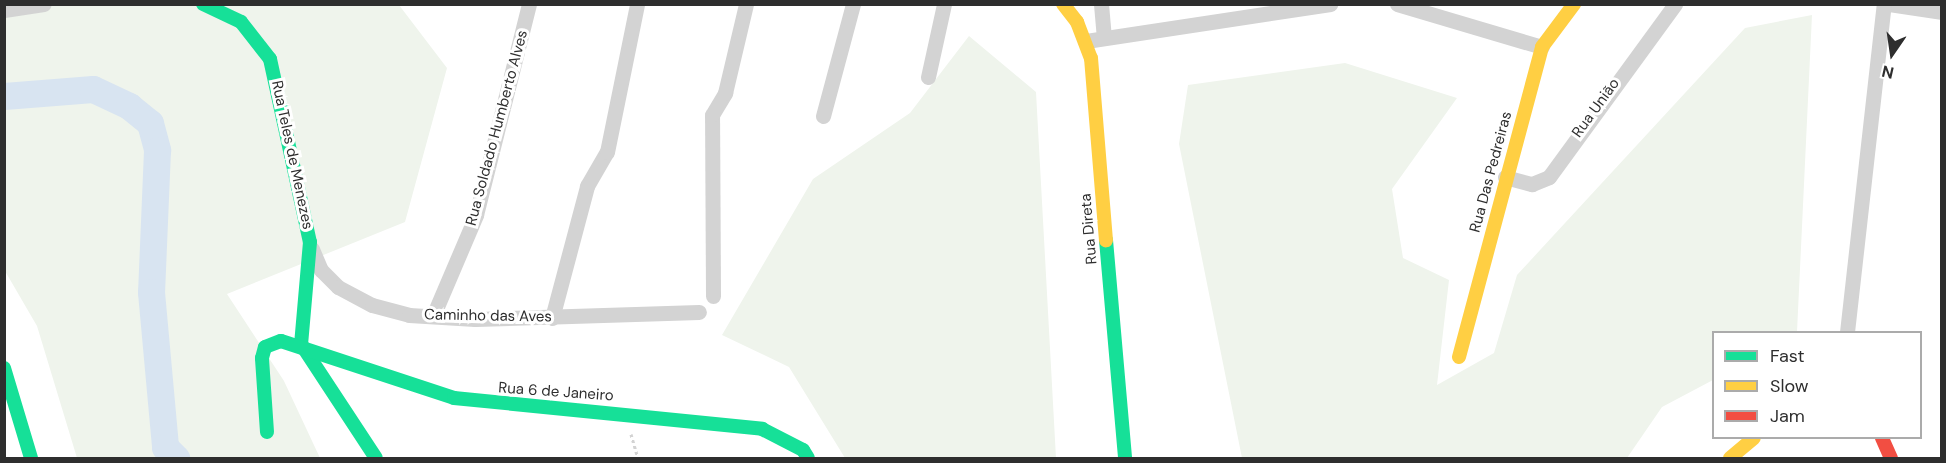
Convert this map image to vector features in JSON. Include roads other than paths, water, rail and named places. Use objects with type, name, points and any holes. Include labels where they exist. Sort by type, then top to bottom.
[{"type":"street","points":[[4,10],[44,4]]},
{"type":"street","name":"Rua Teles de Menezes","points":[[203,4],[241,22],[270,59],[310,242],[302,344]]},
{"type":"street","name":"Rua Soldado Humberto Alves","points":[[433,316],[476,215],[529,4]]},
{"type":"street","points":[[552,318],[587,186],[607,152],[637,4]]},
{"type":"street","points":[[713,296],[712,115],[725,93],[746,4]]},
{"type":"street","points":[[823,116],[853,4]]},
{"type":"street","points":[[928,77],[944,4]]},
{"type":"street","name":"Rua Direta","points":[[1063,4],[1086,41],[1125,459]]},
{"type":"street","points":[[1101,4],[1104,38]]},
{"type":"street","points":[[1086,41],[1330,4]]},
{"type":"street","points":[[1397,4],[1542,47]]},
{"type":"street","name":"Rua Das Pedreiras","points":[[1459,357],[1505,177],[1542,47],[1574,4]]},
{"type":"street","name":"Rua União","points":[[1505,177],[1532,184],[1549,177],[1674,4]]},
{"type":"street","points":[[1848,331],[1884,4]]},
{"type":"street","points":[[1889,4],[1941,12]]},
{"type":"street","name":"Caminho das Aves","points":[[310,242],[317,265],[338,287],[390,311],[433,316],[552,318],[699,312]]},
{"type":"street","points":[[267,432],[261,369],[265,347],[281,341],[302,344],[376,459]]},
{"type":"street","name":"Rua 6 de Janeiro","points":[[302,344],[394,382],[454,398],[624,413],[762,429],[803,450],[808,459]]},
{"type":"street","points":[[4,368],[31,459]]},
{"type":"street","points":[[1734,457],[1753,439]]},
{"type":"street","points":[[1882,439],[1891,459]]},
{"type":"waterway","points":[[4,96],[93,89],[129,106],[150,123],[157,150],[151,292],[165,447],[176,458]]}]
